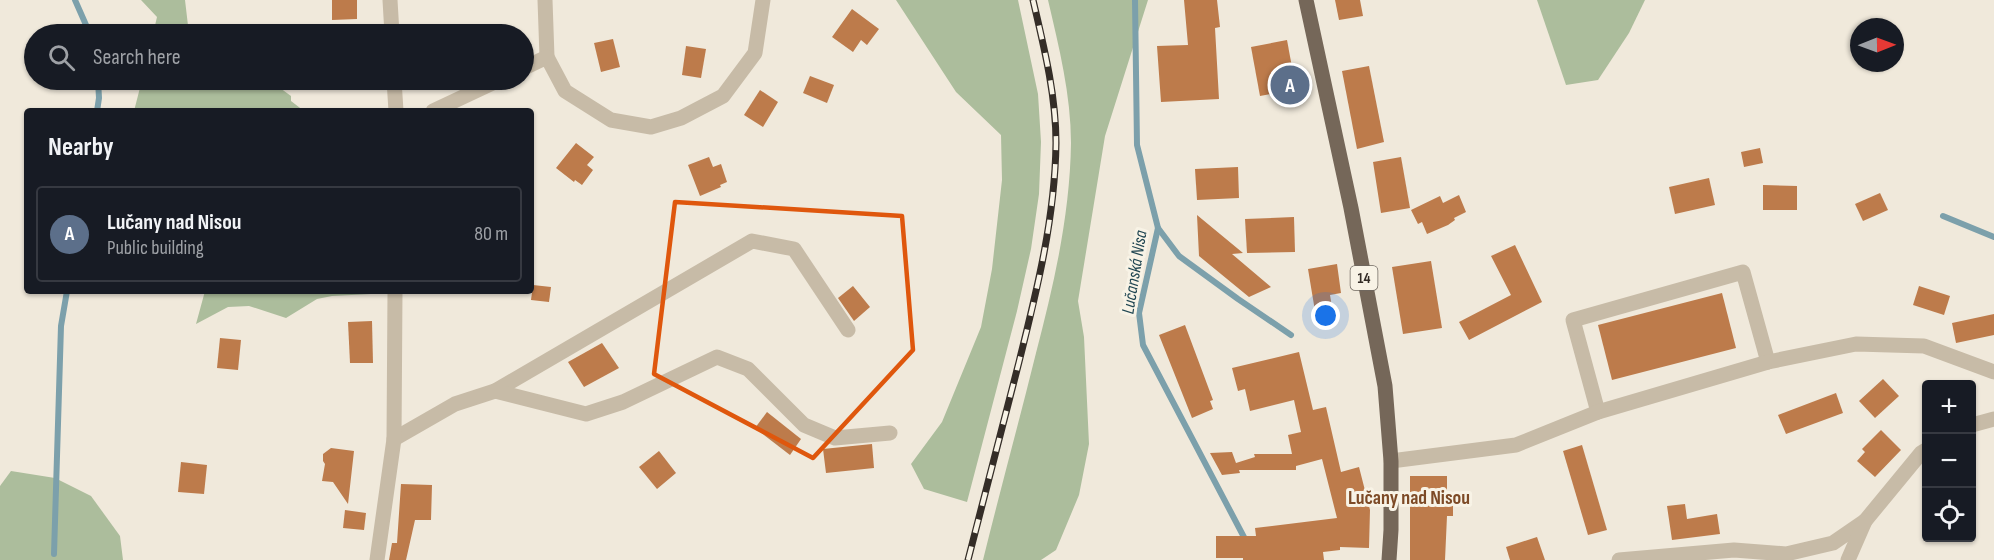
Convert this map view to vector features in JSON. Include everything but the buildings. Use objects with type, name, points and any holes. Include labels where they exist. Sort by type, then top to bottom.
[{"type":"main road","name":"14","points":[[1306,0],[1351,208],[1385,386],[1391,461],[1389,560]]},
{"type":"street","points":[[390,0],[391,24]]},
{"type":"street","points":[[545,0],[547,57],[565,91],[611,120],[651,127],[681,118],[723,96],[755,53],[763,0]]},
{"type":"street","points":[[534,63],[547,57]]},
{"type":"street","points":[[395,90],[396,108]]},
{"type":"street","points":[[439,108],[478,90]]},
{"type":"street","points":[[394,439],[455,404],[495,391],[753,241],[794,249],[848,330]]},
{"type":"street","points":[[1598,412],[1573,320],[1743,272],[1768,362]]},
{"type":"street","points":[[377,560],[394,439],[395,294]]},
{"type":"street","points":[[1391,461],[1516,445],[1598,412],[1768,362],[1856,344],[1924,346],[1994,372]]},
{"type":"street","points":[[495,391],[586,414],[622,402],[717,357],[748,369],[804,425],[835,438],[890,433]]},
{"type":"street","points":[[1976,424],[1994,419]]},
{"type":"street","points":[[1848,560],[1865,521],[1922,452]]},
{"type":"street","points":[[1619,560],[1734,550],[1786,554],[1833,543],[1865,521]]},
{"type":"highlighted area","points":[[675,202],[902,216],[913,350],[813,458],[654,374]]},
{"type":"green space","points":[[141,0],[185,0],[188,24],[155,24],[157,17]]},
{"type":"green space","points":[[896,0],[1018,0],[1038,94],[1041,142],[1039,194],[1031,249],[967,502],[924,489],[911,464],[942,422],[981,327],[992,269],[1002,180],[1001,135],[956,92]]},
{"type":"green space","points":[[1048,0],[1148,0],[1105,136],[1078,301],[1084,337],[1089,444],[1079,495],[1056,550],[1041,560],[983,560],[1049,301],[1068,196],[1071,143],[1069,107],[1064,71]]},
{"type":"green space","points":[[1537,0],[1645,0],[1629,33],[1598,80],[1566,85]]},
{"type":"green space","points":[[139,90],[283,90],[300,108],[135,108]]},
{"type":"green space","points":[[204,294],[371,294],[317,299],[286,318],[249,306],[228,307],[196,324]]},
{"type":"green space","points":[[11,471],[55,478],[91,496],[120,536],[123,560],[0,560],[0,486]]},
{"type":"waterway","points":[[75,0],[86,24]]},
{"type":"waterway","name":"Lučanská Nisa","points":[[1135,0],[1137,145],[1158,228],[1139,313],[1143,345],[1246,541]]},
{"type":"waterway","points":[[97,108],[99,90]]},
{"type":"waterway","points":[[1943,216],[1994,237]]},
{"type":"waterway","points":[[1158,228],[1179,256],[1291,335]]},
{"type":"waterway","points":[[54,554],[61,326],[66,294]]},
{"type":"railway","points":[[968,560],[1019,362],[1049,226],[1055,171],[1054,107],[1049,71],[1033,0]]},
{"type":"place","name":"Lučany nad Nisou","points":[[1290,85]]},
{"type":"district","name":"Lučany nad Nisou","points":[[1409,497]]}]
